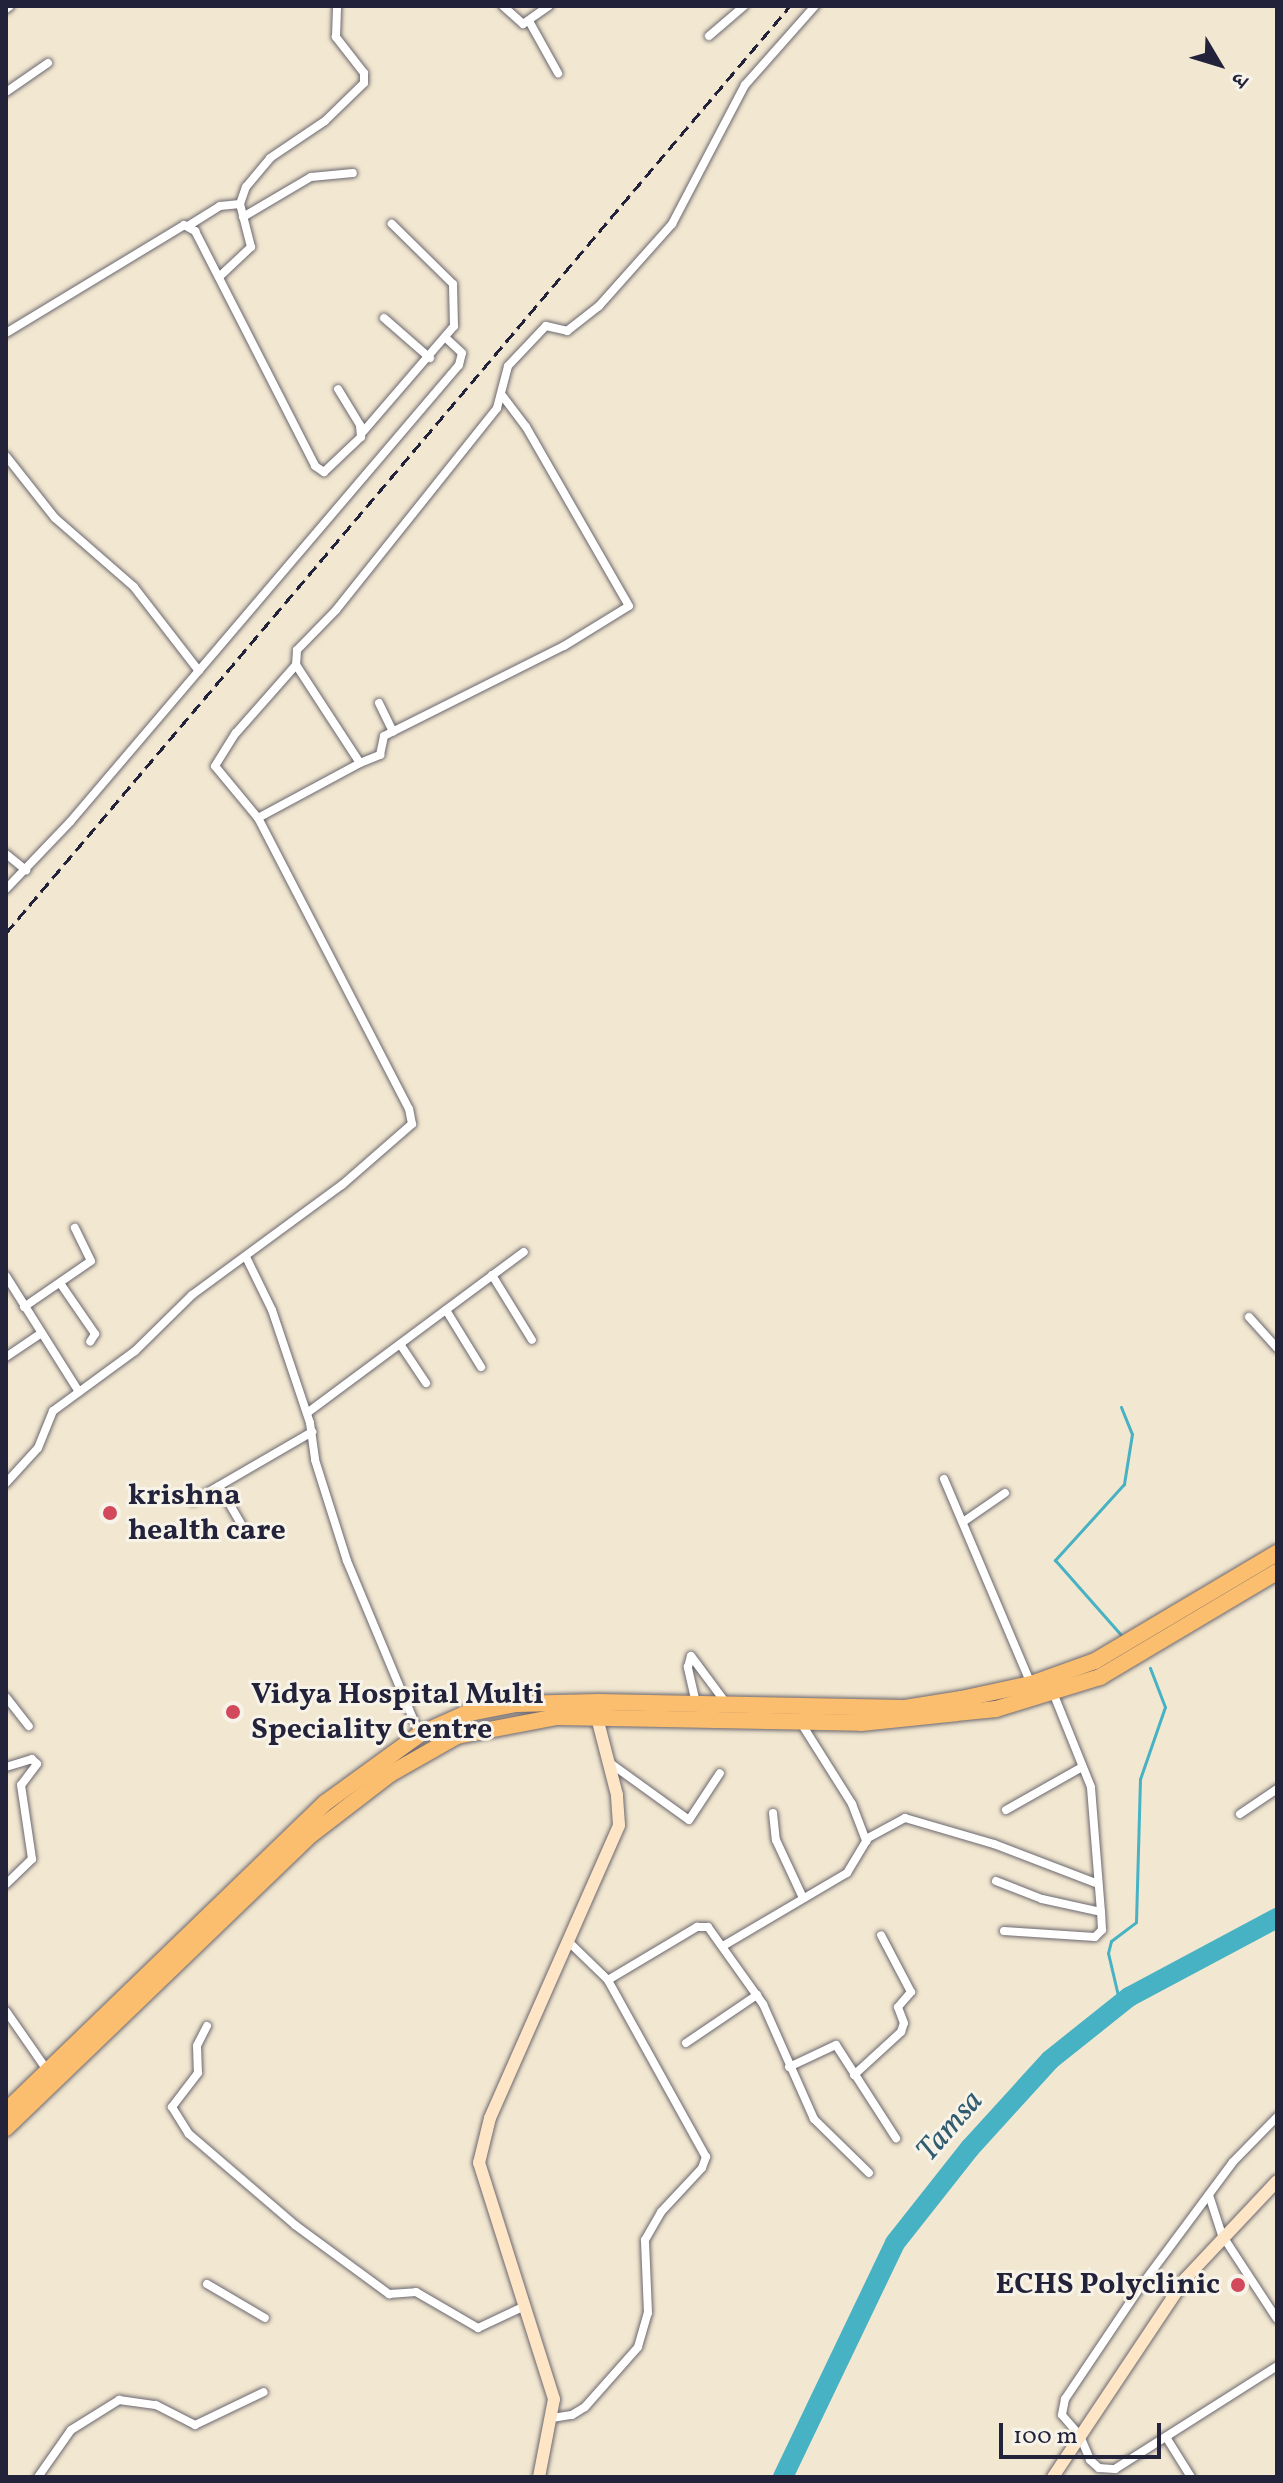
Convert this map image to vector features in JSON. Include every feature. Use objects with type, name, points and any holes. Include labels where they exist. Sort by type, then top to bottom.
[{"type":"highway","points":[[6,2128],[307,1838],[426,1750],[486,1728],[595,1710],[696,1703],[905,1708],[1031,1684],[1095,1661],[1277,1553]]},
{"type":"highway","points":[[6,2111],[273,1849],[420,1734],[465,1714],[516,1704],[801,1722],[900,1720],[996,1709],[1054,1695],[1134,1660],[1277,1572]]},
{"type":"street","points":[[219,277],[251,247],[240,204],[262,166],[325,121],[364,83],[364,73],[336,37],[337,6]]},
{"type":"street","points":[[503,6],[515,22],[529,21],[549,6]]},
{"type":"street","points":[[709,36],[744,6]]},
{"type":"street","points":[[258,818],[380,755],[380,741],[393,732],[564,646],[629,606],[534,440],[503,396],[503,373],[546,326],[574,328],[672,224],[745,85],[815,6]]},
{"type":"street","points":[[529,21],[558,73]]},
{"type":"street","points":[[6,92],[48,63]]},
{"type":"street","points":[[243,217],[311,177],[353,173]]},
{"type":"street","points":[[6,333],[220,206],[240,204]]},
{"type":"street","points":[[188,226],[219,277],[318,470],[328,471],[447,339],[454,326],[456,290],[392,224]]},
{"type":"street","points":[[384,318],[430,358]]},
{"type":"street","points":[[6,889],[199,671],[459,365],[462,353],[447,339]]},
{"type":"street","points":[[338,389],[362,433]]},
{"type":"street","points":[[6,1483],[38,1448],[53,1411],[135,1351],[192,1295],[246,1257],[412,1124],[403,1097],[258,818],[217,771],[217,759],[296,665],[297,650],[336,610],[503,396]]},
{"type":"street","points":[[6,456],[55,518],[128,581],[199,671]]},
{"type":"street","points":[[296,665],[360,763]]},
{"type":"street","points":[[379,703],[393,732]]},
{"type":"street","points":[[6,854],[26,870]]},
{"type":"street","points":[[24,1307],[92,1258],[75,1228]]},
{"type":"street","points":[[307,1413],[524,1252]]},
{"type":"street","points":[[246,1257],[264,1291],[307,1413],[315,1460],[347,1561],[420,1734]]},
{"type":"street","points":[[492,1275],[532,1340]]},
{"type":"street","points":[[6,1276],[39,1335],[79,1392]]},
{"type":"street","points":[[60,1283],[95,1334],[90,1342]]},
{"type":"street","points":[[446,1310],[481,1367]]},
{"type":"street","points":[[1249,1317],[1277,1348]]},
{"type":"street","points":[[6,1357],[39,1335]]},
{"type":"street","points":[[400,1344],[426,1383]]},
{"type":"street","points":[[193,1501],[312,1432]]},
{"type":"street","points":[[944,1479],[1031,1684]]},
{"type":"street","points":[[219,1486],[243,1527]]},
{"type":"street","points":[[963,1522],[1005,1493]]},
{"type":"street","points":[[696,1703],[687,1663],[691,1656],[727,1703]]},
{"type":"street","points":[[1004,1931],[1095,1937],[1102,1930],[1093,1800],[1054,1695]]},
{"type":"street","points":[[6,1697],[29,1726]]},
{"type":"street","points":[[539,2477],[554,2399],[482,2176],[481,2147],[619,1825],[617,1795],[605,1759],[595,1710]]},
{"type":"street","points":[[801,1722],[852,1804],[866,1841]]},
{"type":"street","points":[[605,1759],[689,1820],[720,1773]]},
{"type":"street","points":[[6,1767],[34,1760],[21,1785],[32,1859],[6,1884]]},
{"type":"street","points":[[1006,1810],[1082,1767]]},
{"type":"street","points":[[1240,1814],[1277,1789]]},
{"type":"street","points":[[773,1813],[776,1840],[803,1898]]},
{"type":"street","points":[[723,1946],[855,1866],[866,1841],[909,1818],[1098,1884]]},
{"type":"street","points":[[996,1881],[1042,1899],[1101,1912]]},
{"type":"street","points":[[608,1980],[702,1925],[723,1946],[757,1995],[819,2126],[869,2173]]},
{"type":"street","points":[[854,2075],[901,2032],[904,2023],[898,2007],[911,1992],[881,1935]]},
{"type":"street","points":[[552,2418],[572,2415],[585,2407],[638,2347],[648,2313],[645,2240],[668,2202],[706,2162],[704,2150],[608,1980],[570,1943]]},
{"type":"street","points":[[686,2043],[757,1995]]},
{"type":"street","points":[[6,2011],[47,2070]]},
{"type":"street","points":[[207,2026],[197,2046],[198,2073],[172,2107],[189,2134],[285,2218],[389,2294],[416,2292],[478,2328],[525,2306]]},
{"type":"street","points":[[789,2067],[833,2044],[896,2138]]},
{"type":"street","points":[[1277,2117],[1209,2195],[1065,2399],[1062,2415],[1080,2436],[1086,2455],[1104,2470],[1115,2469],[1277,2366]]},
{"type":"street","points":[[1053,2477],[1185,2279],[1222,2235],[1277,2181]]},
{"type":"street","points":[[1209,2195],[1222,2235],[1277,2319]]},
{"type":"street","points":[[207,2284],[265,2318]]},
{"type":"street","points":[[38,2477],[71,2430],[119,2400],[156,2405],[195,2425],[264,2392]]},
{"type":"street","points":[[1166,2437],[1191,2477]]},
{"type":"waterway","points":[[1121,1407],[1132,1434],[1124,1484],[1055,1560],[1122,1636]]},
{"type":"waterway","points":[[1120,2004],[1108,1953],[1111,1941],[1136,1922],[1140,1779],[1165,1707],[1150,1668]]},
{"type":"waterway","name":"Tamsa","points":[[783,2477],[895,2243],[970,2148],[1050,2060],[1129,1997],[1277,1918]]},
{"type":"railway","points":[[6,933],[790,6]]},
{"type":"place","name":"krishna health care","points":[[110,1513]]},
{"type":"place","name":"Vidya Hospital Multi Speciality Centre","points":[[233,1712]]},
{"type":"place","name":"ECHS Polyclinic","points":[[1238,2285]]}]
